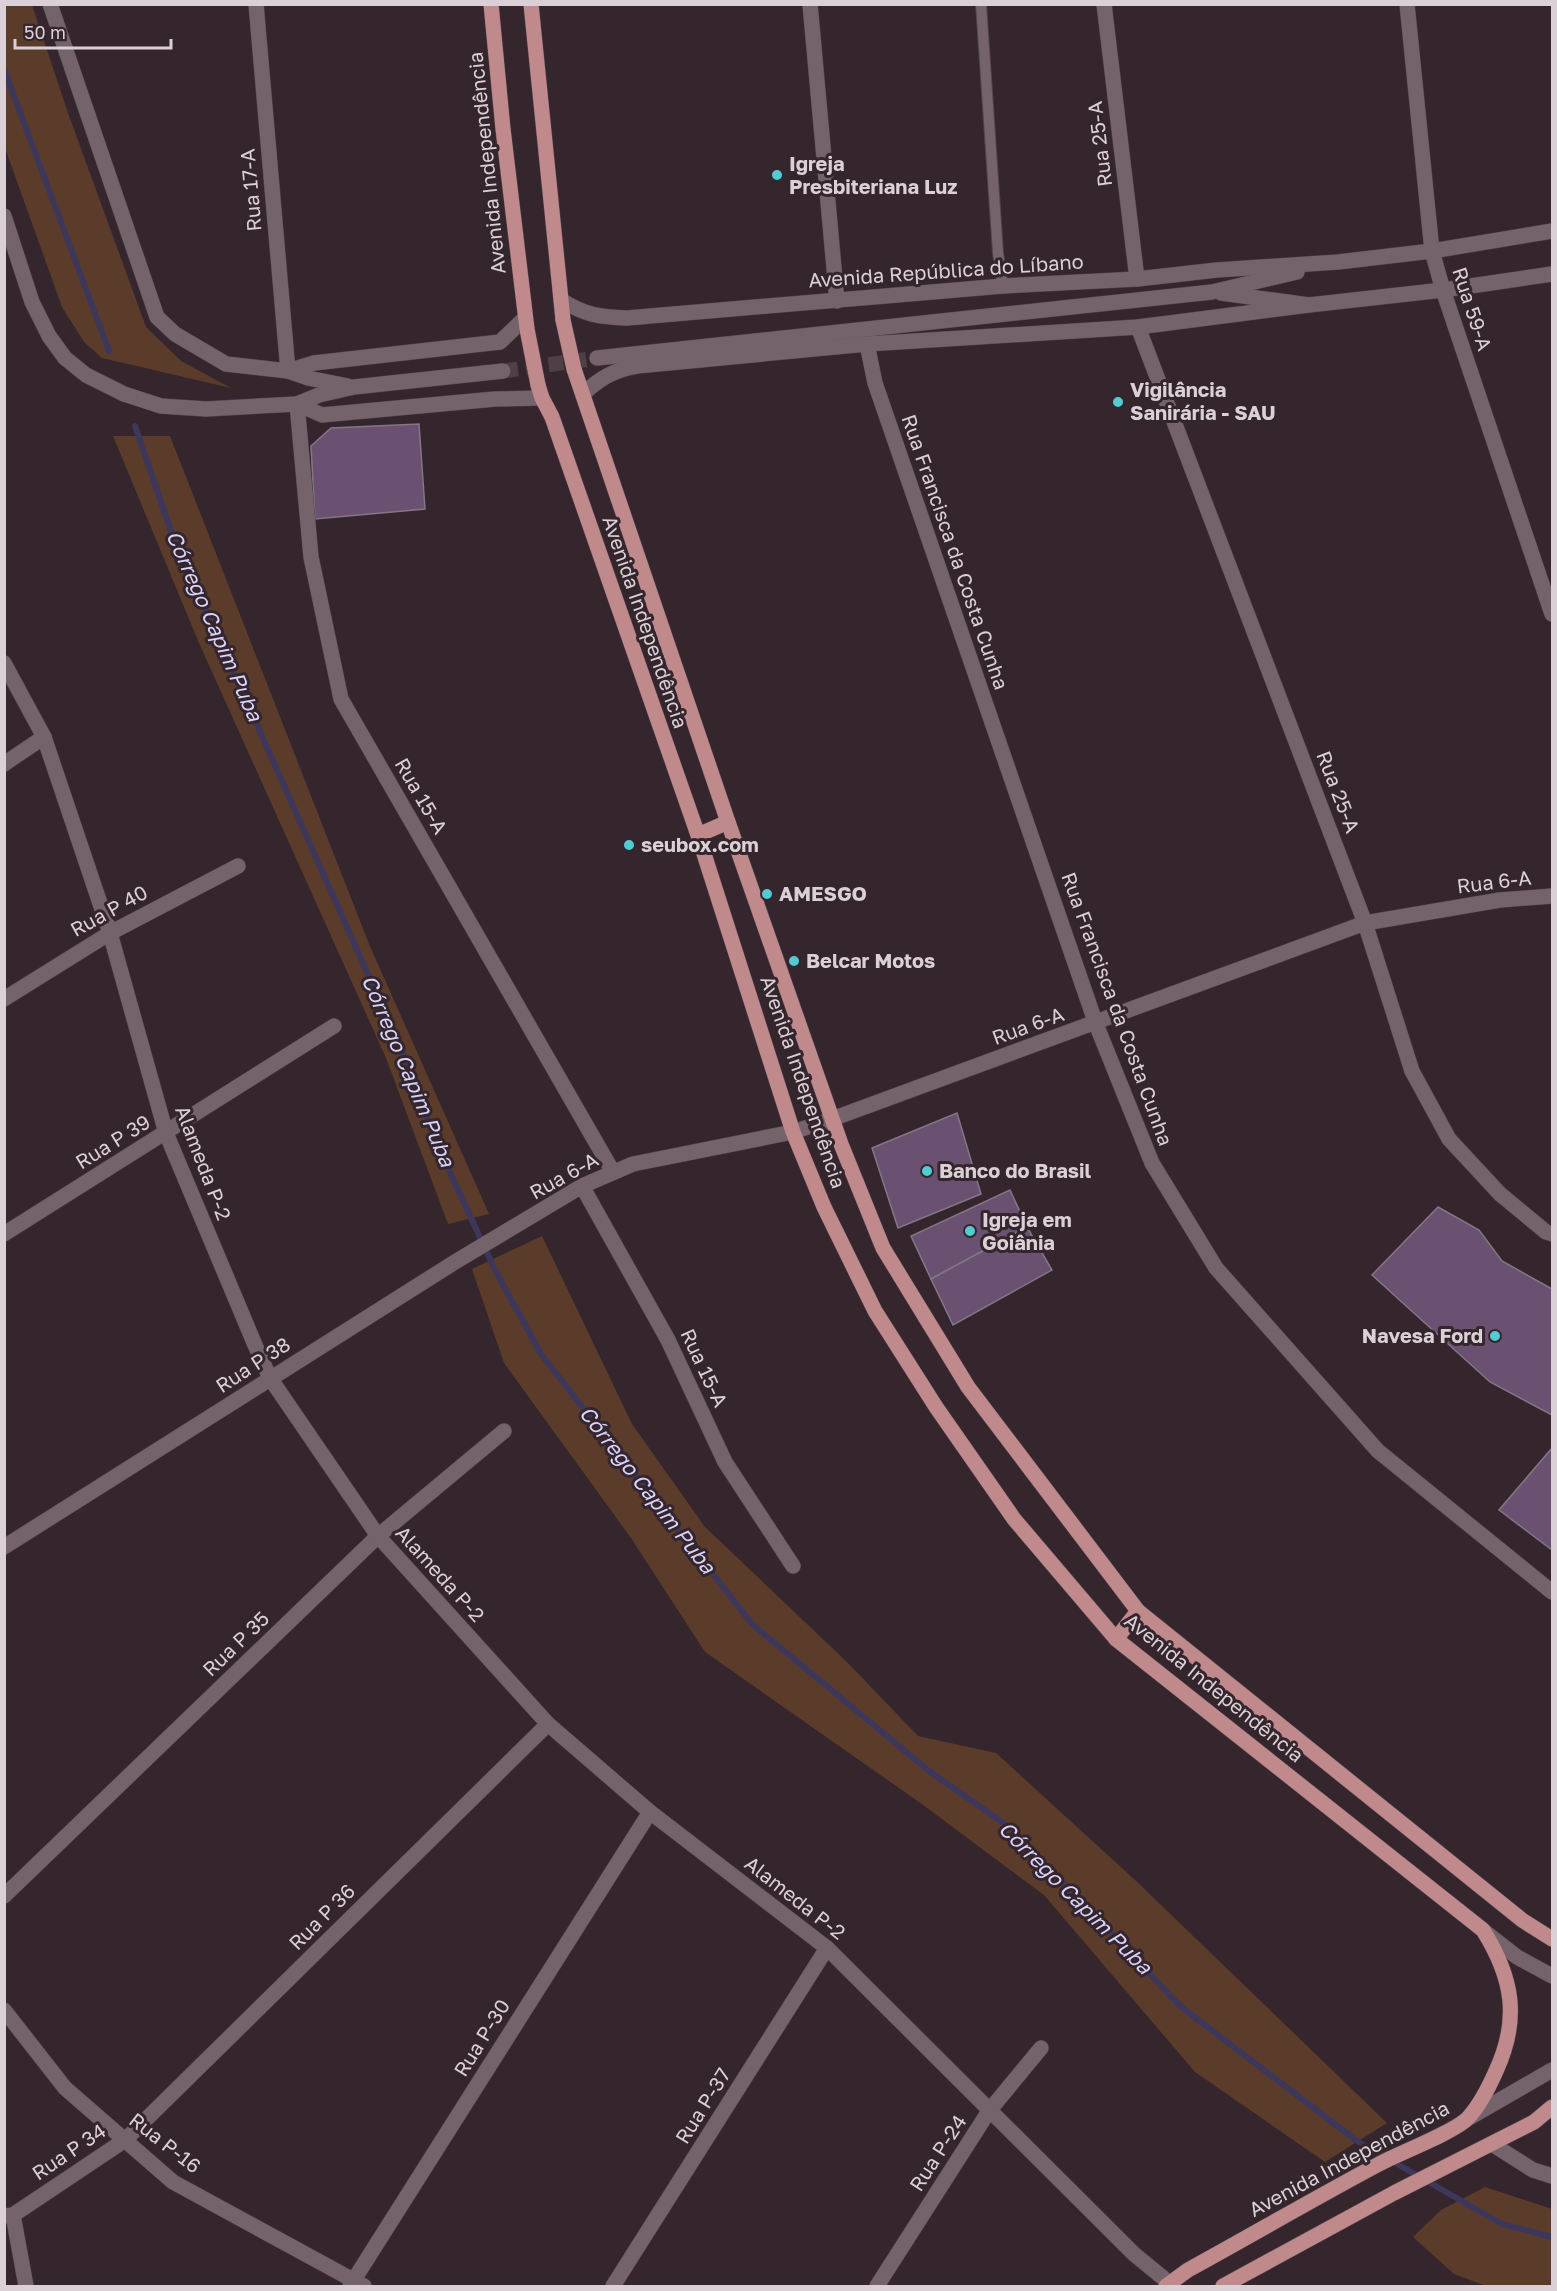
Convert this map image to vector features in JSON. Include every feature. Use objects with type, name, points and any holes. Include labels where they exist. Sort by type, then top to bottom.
[{"type":"main road","name":"Avenida Independência","points":[[491,4],[526,324],[540,391],[552,417],[698,835],[793,1132],[824,1207],[875,1311],[924,1388],[1014,1519],[1116,1639],[1483,1930]]},
{"type":"main road","name":"Avenida Independência","points":[[531,4],[563,320],[574,369],[832,1119],[883,1248],[968,1388],[1138,1611],[1515,1915],[1551,1938]]},
{"type":"main road","points":[[698,835],[728,822]]},
{"type":"main road","points":[[1116,1639],[1138,1611]]},
{"type":"main road","points":[[1466,2120],[1496,2072],[1506,2044],[1512,2016],[1506,1977],[1495,1949],[1483,1930]]},
{"type":"main road","points":[[1223,2286],[1394,2193],[1534,2122],[1552,2107]]},
{"type":"main road","name":"Avenida Independência","points":[[1169,2286],[1188,2270],[1380,2163],[1466,2120]]},
{"type":"street","points":[[50,4],[157,317],[190,345],[226,364],[288,371],[308,378],[354,387]]},
{"type":"street","name":"Rua 17-A","points":[[256,4],[288,371]]},
{"type":"street","points":[[810,4],[837,301]]},
{"type":"street","name":"Rua 25-A","points":[[1104,4],[1137,279]]},
{"type":"street","name":"Rua 59-A","points":[[1407,4],[1432,252],[1552,614]]},
{"type":"street","points":[[4,216],[32,302],[49,336],[65,358],[86,375],[124,394],[161,406],[206,409],[297,404],[319,395],[354,387],[502,370]]},
{"type":"street","name":"Avenida República do Líbano","points":[[561,300],[578,310],[598,317],[627,318],[1003,286],[1137,279],[1217,270],[1338,262],[1432,252],[1552,231]]},
{"type":"street","name":"Avenida República do Líbano","points":[[597,358],[1212,292],[1338,262]]},
{"type":"street","name":"Avenida República do Líbano","points":[[583,394],[600,378],[628,367],[867,344],[1138,327],[1443,290],[1552,274]]},
{"type":"street","name":"Avenida República do Líbano","points":[[1212,292],[1309,305]]},
{"type":"street","points":[[288,371],[314,363],[500,342],[526,324]]},
{"type":"street","name":"Rua 25-A","points":[[1138,327],[1365,923],[1412,1071],[1449,1139],[1500,1194],[1546,1232],[1552,1234]]},
{"type":"street","name":"Rua Francisca da Costa Cunha","points":[[867,344],[875,383],[1096,1023],[1152,1163],[1216,1268],[1378,1451],[1552,1592]]},
{"type":"street","points":[[297,404],[322,415],[495,399],[540,391]]},
{"type":"street","name":"Rua 15-A","points":[[297,404],[311,557],[341,699],[613,1172]]},
{"type":"street","name":"Alameda P-2","points":[[4,663],[44,737],[110,933],[166,1133],[270,1378],[378,1536],[548,1724],[650,1812],[828,1948],[989,2111],[1169,2286]]},
{"type":"street","points":[[4,764],[44,737]]},
{"type":"street","name":"Rua P 40","points":[[4,999],[110,933],[238,866]]},
{"type":"street","name":"Rua 6-A","points":[[526,1221],[582,1186],[633,1164],[793,1132],[1365,923],[1500,900],[1552,896]]},
{"type":"street","name":"Rua P 39","points":[[4,1234],[334,1026]]},
{"type":"street","name":"Rua 15-A","points":[[582,1186],[668,1340],[725,1462],[793,1566]]},
{"type":"street","name":"Rua P 38","points":[[4,1547],[455,1262],[526,1221]]},
{"type":"street","name":"Rua P 35","points":[[4,1896],[378,1536],[504,1431]]},
{"type":"street","name":"Rua P 36","points":[[125,2140],[548,1724]]},
{"type":"street","name":"Rua P-30","points":[[356,2284],[650,1812]]},
{"type":"street","name":"Avenida Independência","points":[[1483,1930],[1517,1957],[1552,1976]]},
{"type":"street","name":"Rua P-37","points":[[613,2286],[828,1948]]},
{"type":"street","name":"Rua P-16","points":[[4,2010],[65,2088],[173,2182],[356,2284]]},
{"type":"street","name":"Rua P-24","points":[[877,2286],[989,2111],[1041,2048]]},
{"type":"street","name":"Avenida Independência","points":[[1466,2120],[1552,2070]]},
{"type":"street","points":[[1534,2122],[1552,2113]]},
{"type":"street","name":"Rua P 34","points":[[9,2215],[125,2140]]},
{"type":"street","points":[[1492,2144],[1533,2170],[1552,2176]]},
{"type":"street","points":[[9,2215],[26,2286]]},
{"type":"lane","points":[[981,4],[998,253],[1003,286]]},
{"type":"shaded area","points":[[5,4],[32,5],[68,113],[146,327],[181,361],[231,388],[102,358],[84,342],[62,307],[5,148]]},
{"type":"shaded area","points":[[113,436],[170,436],[369,944],[489,1214],[448,1224],[386,1058],[199,643]]},
{"type":"shaded area","points":[[542,1236],[632,1424],[705,1527],[847,1662],[918,1736],[996,1753],[1134,1879],[1387,2123],[1325,2162],[1195,2072],[1044,1895],[919,1802],[705,1652],[631,1538],[504,1363],[472,1269]]},
{"type":"shaded area","points":[[1485,2187],[1552,2209],[1552,2286],[1486,2286],[1454,2274],[1413,2237],[1441,2210]]},
{"type":"building","points":[[419,424],[425,509],[315,519],[311,446],[331,428]]},
{"type":"building","name":"Banco do Brasil","points":[[957,1113],[981,1194],[898,1228],[872,1148]]},
{"type":"building","name":"Igreja em Goiânia","points":[[1010,1190],[1027,1227],[931,1279],[911,1236]]},
{"type":"building","name":"Navesa Ford","points":[[1438,1207],[1479,1230],[1502,1261],[1552,1289],[1552,1415],[1490,1382],[1372,1275]]},
{"type":"building","points":[[1027,1227],[1052,1270],[953,1325],[931,1279]]},
{"type":"building","points":[[1552,1448],[1552,1550],[1499,1510]]},
{"type":"waterway","name":"Córrego Capim Puba","points":[[4,69],[109,351]]},
{"type":"waterway","name":"Córrego Capim Puba","points":[[135,426],[172,534],[403,1053],[436,1142],[495,1270],[541,1354],[752,1624],[929,1771],[1012,1829],[1180,2006],[1357,2141],[1502,2224],[1552,2237]]},
{"type":"tunnel","points":[[503,371],[597,358]]},
{"type":"place","name":"Igreja Presbiteriana Luz","points":[[777,175]]},
{"type":"place","name":"Vigilância Sanirária - SAU","points":[[1118,402]]},
{"type":"place","name":"seubox.com","points":[[629,845]]},
{"type":"place","name":"AMESGO","points":[[767,894]]},
{"type":"place","name":"Belcar Motos","points":[[794,961]]},
{"type":"place","name":"Banco do Brasil","points":[[927,1171]]},
{"type":"place","name":"Igreja em Goiânia","points":[[970,1231]]},
{"type":"place","name":"Navesa Ford","points":[[1495,1336]]}]
